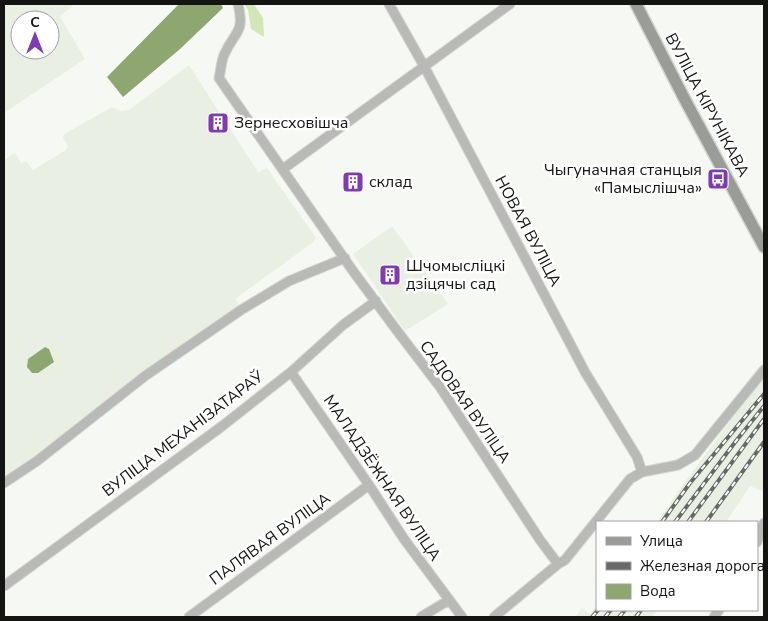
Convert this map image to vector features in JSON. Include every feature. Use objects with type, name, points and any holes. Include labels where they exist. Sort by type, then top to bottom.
[{"type":"street","name":"САДОВАЯ ВУЛІЦА","points":[[238,4],[241,19],[239,32],[224,56],[219,78],[395,328],[440,387],[540,540],[558,564]]},
{"type":"street","name":"НОВАЯ ВУЛІЦА","points":[[389,4],[424,66],[585,372],[637,457],[642,472]]},
{"type":"street","points":[[283,169],[510,4]]},
{"type":"street","name":"ВУЛІЦА КІРУНІКАВА","points":[[636,4],[764,247]]},
{"type":"street","points":[[4,482],[37,461],[145,376],[241,310],[289,281],[345,258]]},
{"type":"street","name":"ВУЛІЦА МЕХАНІЗАТАРАЎ","points":[[4,586],[221,426],[291,372],[344,325],[376,301]]},
{"type":"street","points":[[597,521],[630,479],[642,472],[678,465],[695,455],[764,370]]},
{"type":"street","name":"МАЛАДЗЁЖНАЯ ВУЛІЦА","points":[[291,372],[404,539],[462,617]]},
{"type":"street","name":"ПАЛЯВАЯ ВУЛІЦА","points":[[189,617],[369,485]]},
{"type":"street","points":[[494,617],[565,560],[596,522]]},
{"type":"street","points":[[758,539],[764,523]]},
{"type":"street","points":[[421,617],[449,600]]},
{"type":"shaded area","points":[[4,4],[71,4],[73,6],[60,16],[85,59],[4,113]]},
{"type":"shaded area","points":[[244,4],[254,4],[263,18],[264,37],[251,29],[248,10]]},
{"type":"shaded area","points":[[189,65],[258,172],[267,168],[316,238],[312,243],[235,299],[240,306],[207,327],[110,397],[33,460],[4,477],[4,160],[15,153],[21,163],[26,161],[33,170],[66,150],[68,146],[63,138],[64,134],[112,107],[121,111],[129,110]]},
{"type":"shaded area","points":[[392,226],[448,304],[405,331],[353,254]]},
{"type":"shaded area","points":[[764,376],[764,492],[750,486],[727,521],[658,521]]},
{"type":"shaded area","points":[[596,606],[596,611],[657,611],[652,617],[575,617],[582,608],[590,614]]},
{"type":"water","points":[[179,4],[221,4],[223,8],[180,49],[123,97],[107,77]]},
{"type":"water","points":[[45,347],[49,349],[54,362],[38,373],[32,373],[27,367],[28,359]]},
{"type":"railway","points":[[663,521],[690,483],[764,394]]},
{"type":"railway","points":[[676,521],[764,406]]},
{"type":"railway","points":[[689,521],[764,419]]},
{"type":"railway","points":[[707,521],[764,442]]},
{"type":"railway","points":[[592,617],[597,611]]},
{"type":"railway","points":[[605,617],[610,611]]},
{"type":"railway","points":[[619,617],[624,611]]},
{"type":"railway","points":[[636,617],[640,611]]},
{"type":"place","name":"Зернесховішча","points":[[218,123]]},
{"type":"place","name":"Чыгуначная станцыя «Памыслішча»","points":[[718,179]]},
{"type":"place","name":"склад","points":[[353,182]]},
{"type":"place","name":"Шчомысліцкі дзіцячы сад","points":[[390,275]]}]
